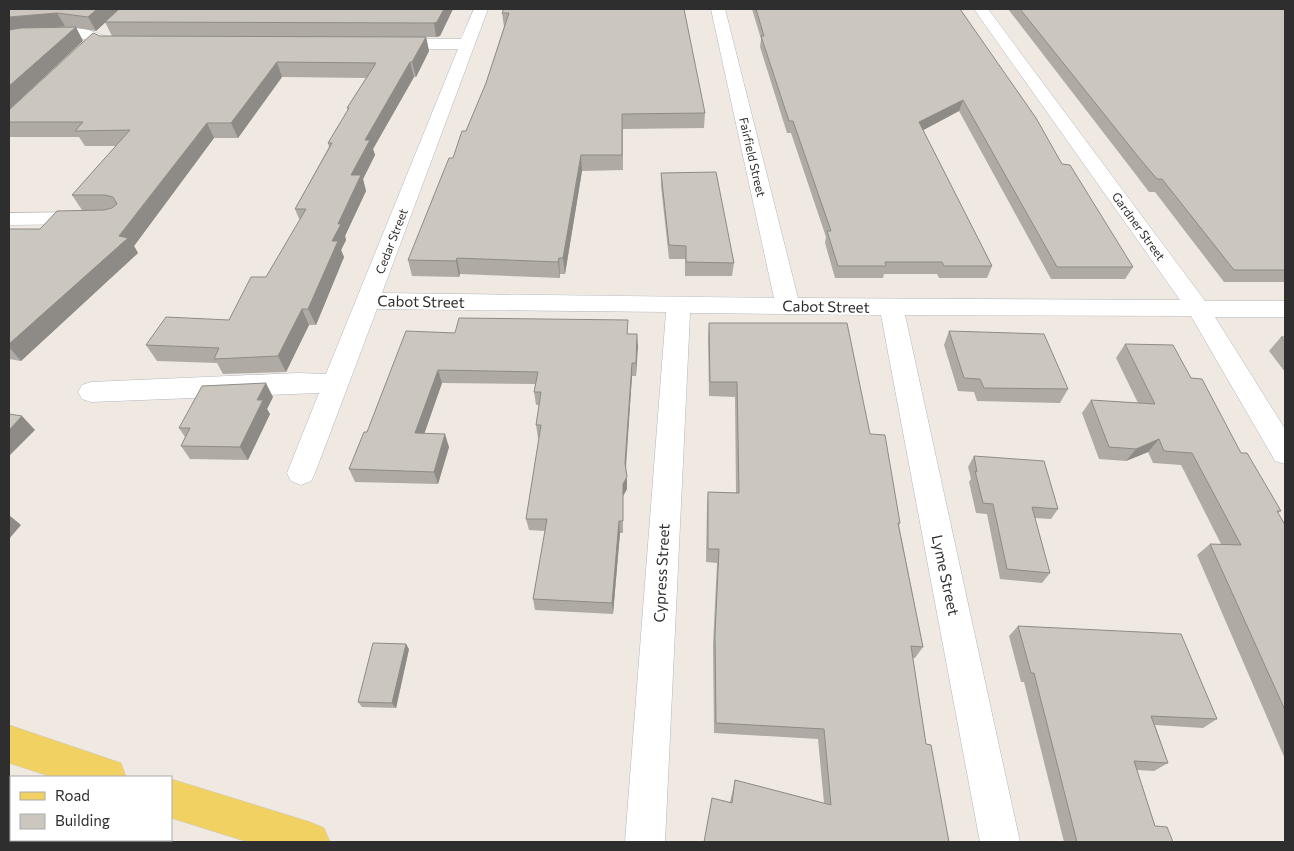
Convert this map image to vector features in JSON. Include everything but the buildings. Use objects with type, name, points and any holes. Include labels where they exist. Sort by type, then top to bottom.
[{"type":"main road","points":[[9,744],[104,776]]},
{"type":"main road","points":[[172,798],[310,842]]},
{"type":"street","name":"Cedar Street","points":[[301,473],[481,9]]},
{"type":"street","name":"Fairfield Street","points":[[718,9],[788,305]]},
{"type":"street","name":"Gardner Street","points":[[981,9],[1198,308],[1285,452]]},
{"type":"street","points":[[84,51],[111,26]]},
{"type":"street","points":[[9,38],[29,35],[83,33],[108,44],[146,43]]},
{"type":"street","points":[[371,44],[467,44]]},
{"type":"street","points":[[9,219],[104,218]]},
{"type":"street","name":"Cabot Street","points":[[368,300],[678,305],[1285,309]]},
{"type":"street","name":"Cypress Street","points":[[645,842],[678,305]]},
{"type":"street","name":"Lyme Street","points":[[891,307],[1000,842]]},
{"type":"street","points":[[91,392],[297,383],[335,384]]}]
